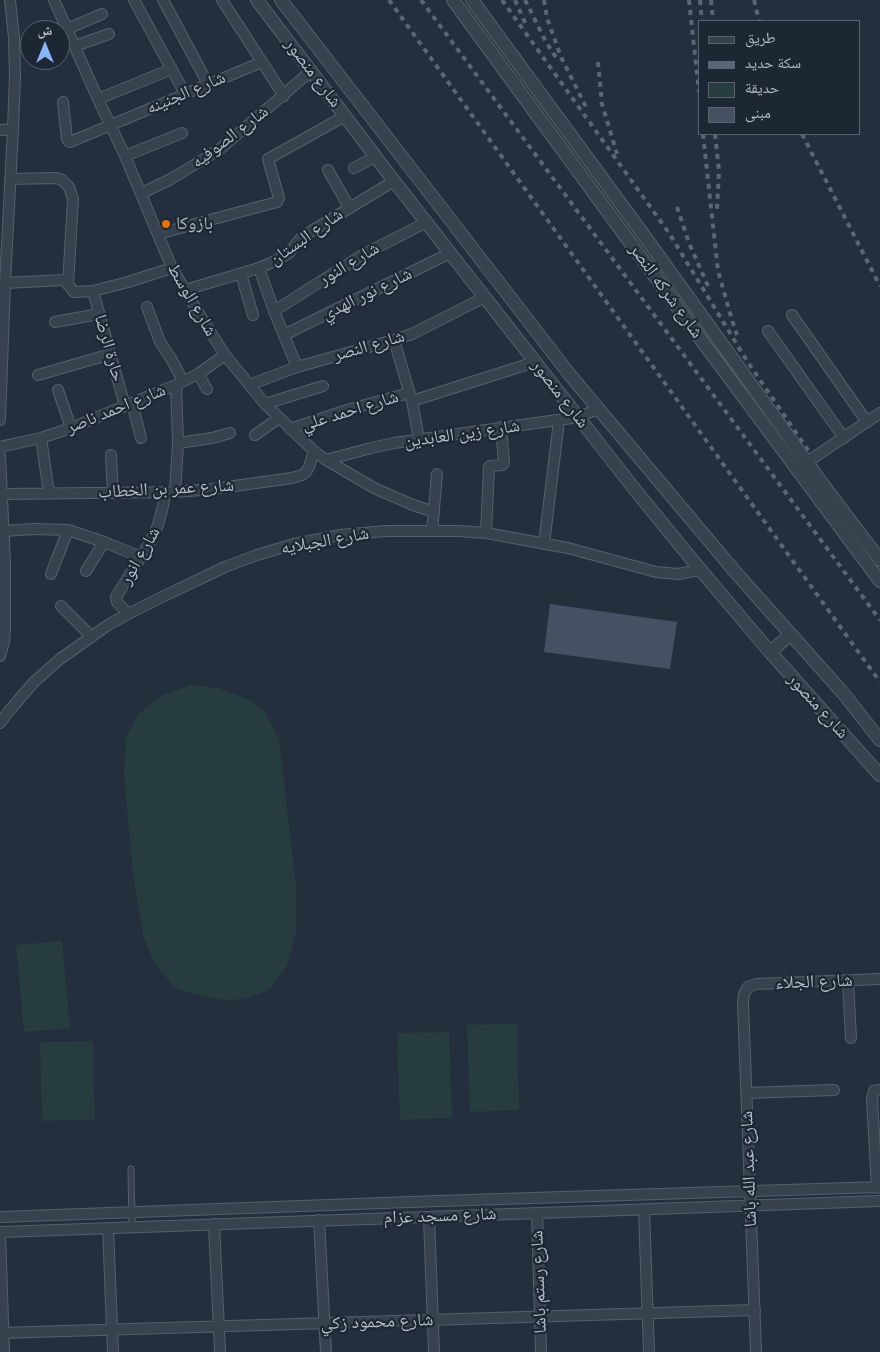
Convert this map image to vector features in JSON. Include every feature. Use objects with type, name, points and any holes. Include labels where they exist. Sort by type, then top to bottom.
[{"type":"street","points":[[0,420],[2,314],[5,283],[3,258],[5,204],[10,179],[15,75],[10,0]]},
{"type":"street","name":"شارع الوسط","points":[[54,0],[63,20]]},
{"type":"street","points":[[134,0],[186,94]]},
{"type":"street","points":[[163,0],[208,84]]},
{"type":"street","points":[[222,0],[284,96]]},
{"type":"street","name":"شارع منصور","points":[[257,0],[394,181],[632,486],[770,652],[880,775]]},
{"type":"street","name":"شارع منصور","points":[[281,0],[570,375],[737,574],[880,740]]},
{"type":"street","name":"شارع شركه النصر","points":[[453,0],[880,581]]},
{"type":"street","name":"شارع شركه النصر","points":[[472,0],[880,560]]},
{"type":"street","points":[[70,28],[102,14]]},
{"type":"street","points":[[75,46],[110,34]]},
{"type":"street","name":"شارع الوسط","points":[[70,35],[142,194],[172,268],[225,355],[265,404],[314,451],[364,482],[413,505],[434,512]]},
{"type":"street","name":"شارع الجنينه","points":[[63,102],[67,139],[69,142],[262,62]]},
{"type":"street","points":[[98,99],[172,70]]},
{"type":"street","name":"شارع الصوفيه","points":[[142,194],[171,179],[220,148],[284,96],[311,71]]},
{"type":"street","points":[[158,234],[277,202],[279,198],[268,159],[345,116]]},
{"type":"street","points":[[0,130],[13,129]]},
{"type":"street","points":[[125,156],[182,132]]},
{"type":"street","points":[[354,168],[376,157]]},
{"type":"street","points":[[328,170],[349,208]]},
{"type":"street","points":[[10,179],[56,178],[62,180],[70,187],[73,199],[68,285]]},
{"type":"street","name":"شارع البستان","points":[[185,290],[241,274],[275,261],[289,253],[300,240],[394,181]]},
{"type":"street","name":"شارع النور","points":[[274,311],[364,254],[426,222]]},
{"type":"street","name":"شارع نور الهدي","points":[[284,335],[450,253]]},
{"type":"street","points":[[5,283],[62,280],[74,292],[93,291],[172,268]]},
{"type":"street","points":[[259,268],[297,367]]},
{"type":"street","points":[[241,274],[253,315]]},
{"type":"street","name":"حارة الرضا","points":[[93,291],[111,354],[141,438]]},
{"type":"street","name":"شارع النصر","points":[[249,384],[297,367],[394,340],[427,327],[486,298]]},
{"type":"street","points":[[147,307],[160,342],[172,360],[179,383]]},
{"type":"street","points":[[55,322],[99,314]]},
{"type":"street","points":[[792,315],[867,422]]},
{"type":"street","points":[[768,331],[844,438]]},
{"type":"street","points":[[394,340],[411,397],[419,439]]},
{"type":"street","points":[[38,375],[111,354]]},
{"type":"street","name":"شارع احمد ناصر","points":[[0,447],[41,438],[71,428],[198,374],[225,355]]},
{"type":"street","name":"شارع احمد علي","points":[[290,429],[347,410],[411,397],[535,362]]},
{"type":"street","points":[[198,374],[207,389]]},
{"type":"street","name":"شارع انور","points":[[128,614],[117,602],[116,597],[158,525],[170,492],[178,443],[179,383]]},
{"type":"street","points":[[265,404],[323,386]]},
{"type":"street","points":[[58,390],[71,428]]},
{"type":"street","name":"شارع زين العابدين","points":[[326,460],[371,448],[419,439],[559,421],[579,417],[598,409]]},
{"type":"street","points":[[807,462],[880,413]]},
{"type":"street","points":[[255,435],[279,418]]},
{"type":"street","points":[[544,544],[559,421]]},
{"type":"street","points":[[486,533],[489,467],[504,464],[501,428]]},
{"type":"street","points":[[178,443],[212,438],[230,433]]},
{"type":"street","points":[[41,438],[49,493]]},
{"type":"street","name":"شارع عمر بن الخطاب","points":[[2,495],[170,492],[297,477],[306,472],[314,451]]},
{"type":"street","points":[[111,454],[113,492]]},
{"type":"street","points":[[0,455],[4,531],[4,642],[0,656]]},
{"type":"street","points":[[432,531],[437,474]]},
{"type":"street","points":[[4,531],[33,529],[68,530],[141,557]]},
{"type":"street","points":[[51,574],[68,530]]},
{"type":"street","name":"شارع الجبلايه","points":[[0,723],[34,682],[60,659],[92,636],[128,614],[225,567],[294,544],[386,531],[458,531],[486,533],[593,554],[656,572],[678,574],[700,570]]},
{"type":"street","points":[[86,571],[104,542]]},
{"type":"street","points":[[61,606],[92,636]]},
{"type":"street","points":[[770,652],[790,634]]},
{"type":"street","name":"شارع الجلاء","points":[[748,987],[756,984],[880,979]]},
{"type":"street","points":[[848,981],[851,1038]]},
{"type":"street","name":"شارع عبد الله باشا","points":[[748,987],[744,994],[743,1003],[756,1352]]},
{"type":"street","points":[[746,1093],[834,1090]]},
{"type":"street","points":[[878,1188],[872,1099],[874,1091],[880,1090]]},
{"type":"street","name":"شارع مسجد عزام","points":[[0,1217],[438,1201],[878,1188]]},
{"type":"street","name":"شارع مسجد عزام","points":[[0,1232],[880,1201]]},
{"type":"street","points":[[644,1210],[648,1352]]},
{"type":"street","name":"شارع رستم باشا","points":[[536,1213],[542,1352]]},
{"type":"street","points":[[429,1217],[434,1352]]},
{"type":"street","points":[[319,1220],[326,1352]]},
{"type":"street","points":[[214,1224],[220,1352]]},
{"type":"street","points":[[108,1228],[113,1352]]},
{"type":"street","points":[[0,1232],[4,1352]]},
{"type":"street","name":"شارع محمود زكي","points":[[2,1333],[755,1310]]},
{"type":"lane","points":[[131,1169],[132,1227]]},
{"type":"green space","points":[[191,685],[218,688],[251,700],[265,712],[279,740],[296,886],[296,932],[286,968],[269,990],[244,999],[226,1000],[205,997],[175,988],[154,963],[143,935],[133,875],[124,774],[126,738],[138,714],[163,695]]},
{"type":"green space","points":[[62,941],[70,1028],[24,1032],[16,945]]},
{"type":"green space","points":[[517,1023],[519,1110],[470,1112],[467,1025]]},
{"type":"green space","points":[[449,1032],[452,1118],[400,1120],[397,1033]]},
{"type":"green space","points":[[93,1041],[95,1120],[42,1121],[40,1042]]},
{"type":"building","points":[[550,604],[677,622],[670,669],[544,652]]},
{"type":"railway","points":[[389,0],[880,682]]},
{"type":"railway","points":[[421,0],[880,620]]},
{"type":"railway","points":[[502,0],[669,233],[747,361],[810,453]]},
{"type":"railway","points":[[515,0],[527,27]]},
{"type":"railway","points":[[525,0],[546,42],[557,59]]},
{"type":"railway","points":[[544,0],[547,18],[561,57],[587,109]]},
{"type":"railway","points":[[689,0],[698,83]]},
{"type":"railway","points":[[700,0],[702,20]]},
{"type":"railway","points":[[711,0],[713,20]]},
{"type":"railway","points":[[754,0],[759,20]]},
{"type":"railway","points":[[598,62],[602,104],[617,154]]},
{"type":"railway","points":[[703,135],[718,271],[737,335]]},
{"type":"railway","points":[[715,135],[719,171],[717,209]]},
{"type":"railway","points":[[803,135],[880,286]]},
{"type":"railway","points":[[677,207],[689,243],[708,286]]},
{"type":"place","name":"بازوكا","points":[[166,224]]}]
